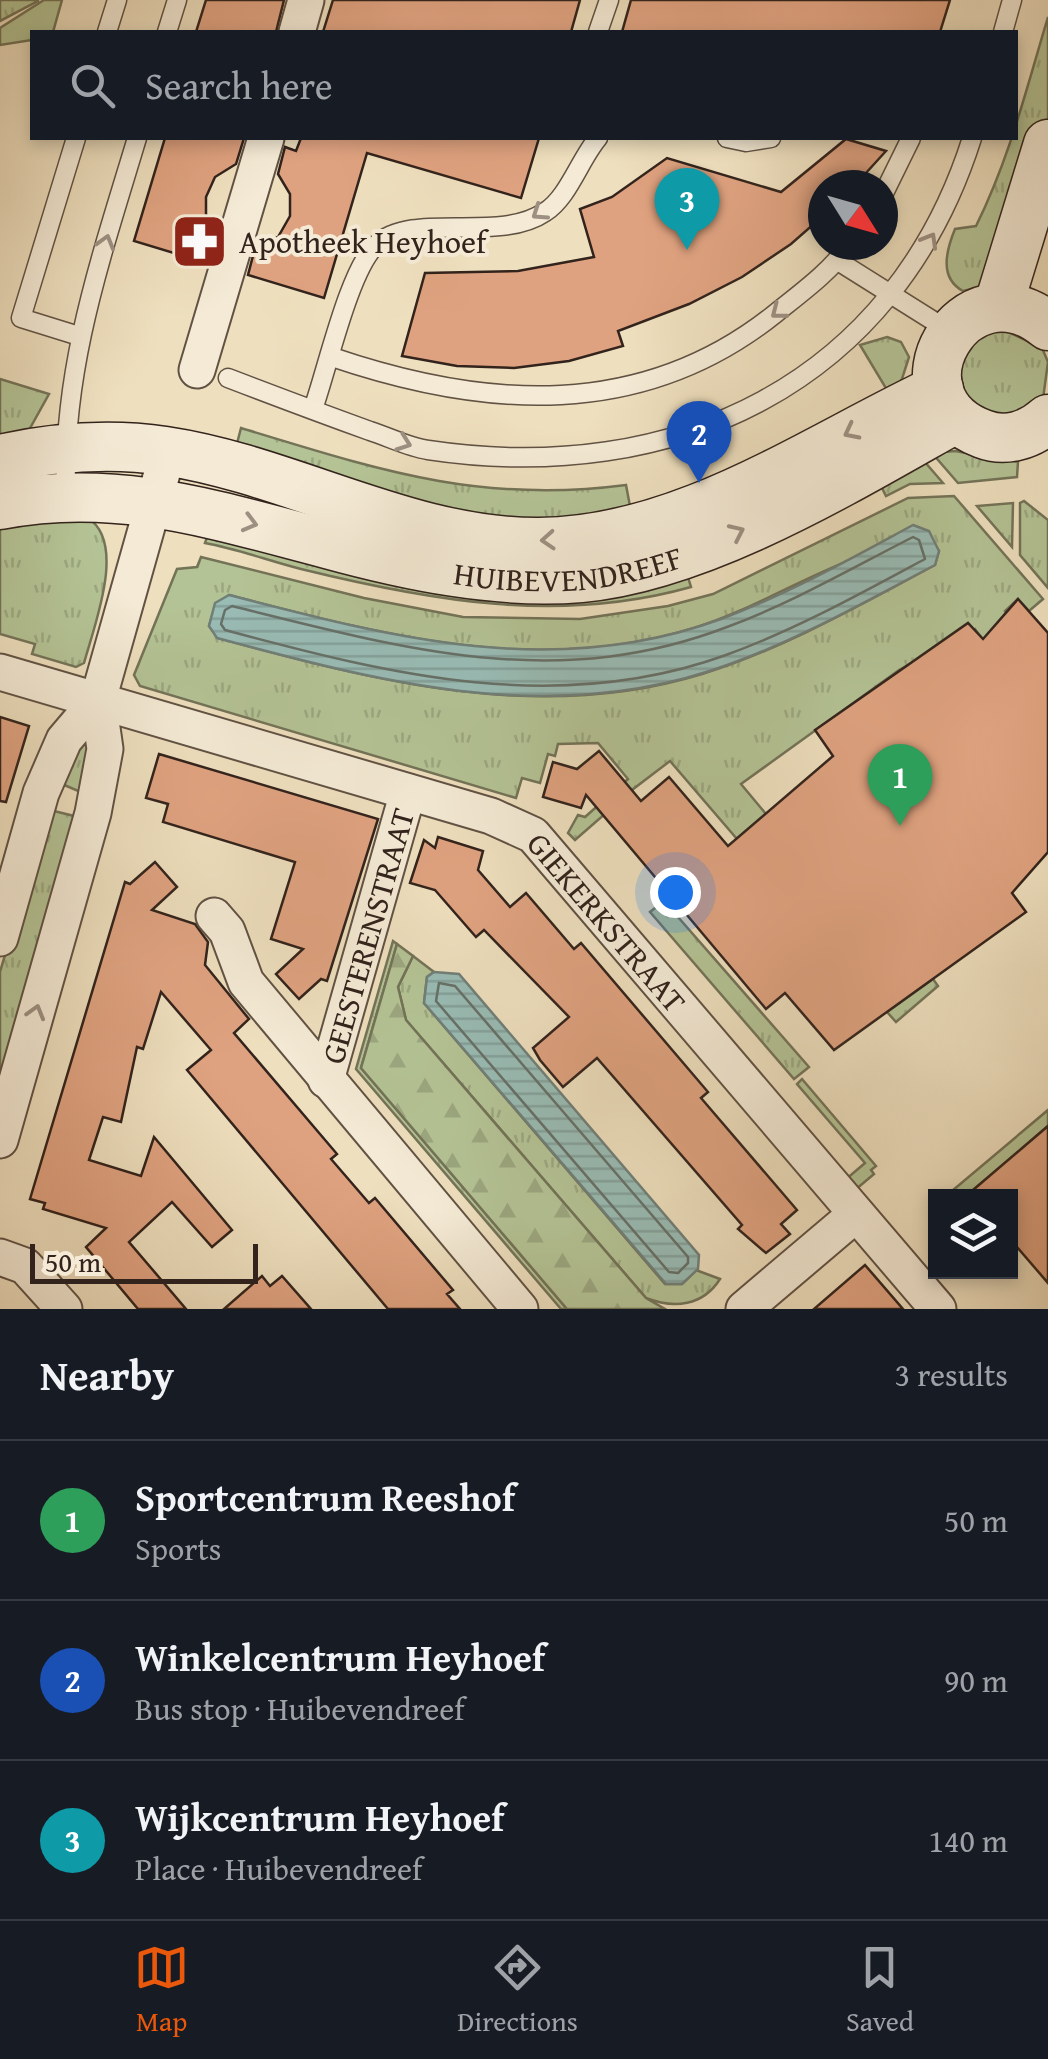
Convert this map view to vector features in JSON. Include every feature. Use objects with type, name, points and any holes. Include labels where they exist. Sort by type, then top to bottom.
[{"type":"street","points":[[298,30],[306,0]]},
{"type":"street","points":[[212,374],[266,140]]},
{"type":"street","points":[[1042,433],[993,438],[947,404],[938,363],[951,332],[976,313],[1033,310],[1048,144]]},
{"type":"street","name":"HUIBEVENDREEF","points":[[0,459],[65,448],[118,446],[168,452],[451,531],[542,542],[620,531],[684,512],[947,404]]},
{"type":"street","name":"HUIBEVENDREEF","points":[[0,504],[66,495],[156,500],[332,546],[445,568],[536,580],[583,578],[665,561],[706,546],[947,404]]},
{"type":"street","points":[[0,938],[41,793],[64,740],[98,700],[168,452]]},
{"type":"street","name":"GIEKERKSTRAAT","points":[[0,672],[491,816],[533,835],[938,1309]]},
{"type":"street","points":[[0,1140],[93,813],[106,749],[98,700]]},
{"type":"street","name":"GEESTERENSTRAAT","points":[[326,1080],[408,792]]},
{"type":"street","points":[[41,793],[93,813]]},
{"type":"street","name":"GEESTERENSTRAAT","points":[[214,916],[226,931],[246,982],[520,1309]]},
{"type":"street","points":[[744,1309],[856,1214]]},
{"type":"street","points":[[0,1257],[25,1266],[64,1309]]},
{"type":"lane","points":[[108,30],[117,0]]},
{"type":"lane","points":[[169,30],[177,0]]},
{"type":"lane","points":[[599,30],[609,0]]},
{"type":"lane","points":[[1004,30],[1012,0]]},
{"type":"lane","points":[[75,140],[21,318],[79,336]]},
{"type":"lane","points":[[66,495],[65,448],[79,336],[135,140]]},
{"type":"lane","points":[[312,409],[362,264],[376,244],[400,232],[518,226],[549,210],[597,140]]},
{"type":"lane","points":[[895,170],[910,140]]},
{"type":"lane","points":[[212,374],[423,450],[570,457],[622,452],[678,438],[780,391],[826,357],[889,296],[939,224],[971,140]]},
{"type":"lane","points":[[332,357],[437,389],[488,395],[536,398],[624,387],[723,349],[765,322],[838,261],[951,332]]},
{"type":"green space","points":[[0,0],[38,0],[38,1],[0,21]]},
{"type":"green space","points":[[44,0],[62,0],[54,30],[30,30],[30,40],[0,45],[0,28]]},
{"type":"green space","points":[[1048,17],[1048,124],[989,285],[963,291],[950,279],[949,246],[955,229],[976,226],[1010,140],[1018,140],[1018,116]]},
{"type":"green space","points":[[996,326],[1042,348],[1048,362],[1043,399],[1011,421],[967,407],[957,357]]},
{"type":"green space","points":[[887,337],[901,342],[909,357],[902,379],[890,395],[860,345]]},
{"type":"green space","points":[[0,379],[49,394],[29,430],[0,442]]},
{"type":"green space","points":[[241,428],[385,470],[476,486],[573,490],[626,485],[633,522],[549,533],[233,459]]},
{"type":"green space","points":[[955,451],[1018,462],[1017,477],[958,483],[932,453]]},
{"type":"green space","points":[[924,461],[943,483],[910,484],[886,496],[880,484]]},
{"type":"green space","points":[[954,496],[1043,599],[1029,611],[1018,599],[1005,611],[1035,645],[1048,634],[1012,679],[975,629],[899,670],[741,784],[766,814],[737,839],[670,761],[632,790],[636,799],[630,792],[575,840],[568,833],[578,815],[585,817],[628,779],[598,743],[558,744],[555,756],[548,754],[540,783],[522,778],[516,798],[140,686],[134,675],[177,569],[197,567],[201,557],[364,598],[463,617],[580,619],[668,606],[713,594],[908,498]],"holes":[[[928,535],[939,551],[935,565],[762,652],[702,674],[641,689],[580,696],[458,691],[398,681],[218,638],[209,626],[215,606],[229,595],[403,636],[519,650],[577,649],[635,642],[694,628],[852,560]]]},
{"type":"green space","points":[[1024,501],[1048,520],[1048,588],[1020,555],[1020,503]]},
{"type":"green space","points":[[1013,503],[1012,547],[977,506]]},
{"type":"green space","points":[[0,516],[88,518],[99,530],[107,565],[84,663],[76,667],[32,654],[35,644],[0,634]]},
{"type":"green space","points":[[208,534],[686,571],[691,587],[593,604],[544,606],[447,599],[301,569],[205,543]]},
{"type":"green space","points":[[88,744],[85,794],[62,784],[81,745]]},
{"type":"green space","points":[[54,811],[78,817],[0,1111],[0,972],[45,820]]},
{"type":"green space","points":[[664,901],[809,1067],[794,1079],[650,912]]},
{"type":"green space","points":[[393,941],[397,944],[361,1068],[567,1309],[561,1309],[356,1069]]},
{"type":"green space","points":[[397,944],[413,956],[398,987],[406,1020],[646,1298],[665,1309],[567,1309],[361,1068]]},
{"type":"green space","points":[[413,956],[434,972],[427,977],[424,1003],[665,1284],[682,1284],[696,1270],[720,1279],[713,1288],[687,1303],[646,1298],[406,1020],[398,987]]},
{"type":"green space","points":[[933,979],[938,986],[896,1022],[887,1012]]},
{"type":"green space","points":[[802,1079],[876,1166],[871,1170],[874,1174],[855,1190],[845,1180],[865,1163],[797,1084]]},
{"type":"green space","points":[[1048,1110],[1048,1126],[974,1189],[954,1189]]},
{"type":"water","points":[[913,525],[929,531],[939,551],[935,565],[757,654],[666,683],[601,693],[537,696],[409,683],[217,638],[209,626],[215,603],[229,595],[413,638],[536,650],[597,647],[659,637],[721,619],[795,587]]},
{"type":"water","points":[[434,972],[459,974],[699,1255],[698,1269],[682,1284],[666,1284],[424,1003],[427,977]]},
{"type":"building","points":[[206,0],[284,0],[276,30],[197,30]]},
{"type":"building","points":[[333,0],[580,0],[572,30],[324,30]]},
{"type":"building","points":[[631,0],[950,0],[941,30],[623,30]]},
{"type":"building","points":[[164,140],[243,140],[236,164],[215,177],[206,197],[206,214],[215,234],[207,263],[134,241]]},
{"type":"building","points":[[300,140],[538,140],[521,198],[367,153],[324,298],[248,275],[255,248],[278,237],[290,216],[290,194],[278,174],[285,147],[296,151]]},
{"type":"building","points":[[845,140],[886,151],[869,170],[808,170],[808,229],[742,277],[689,304],[618,331],[623,346],[569,361],[514,368],[457,366],[402,356],[425,273],[518,271],[594,257],[580,209],[612,197],[667,158],[781,192]]},
{"type":"building","points":[[1018,599],[1048,633],[1048,852],[1012,893],[1026,912],[834,1050],[785,993],[766,1009],[586,795],[581,808],[543,797],[553,762],[577,769],[599,751],[641,801],[669,777],[728,846],[833,756],[815,730],[968,623],[983,639]]},
{"type":"building","points":[[0,717],[29,726],[6,802],[0,801]]},
{"type":"building","points":[[159,754],[378,819],[327,981],[321,979],[299,999],[276,974],[303,949],[271,939],[295,862],[163,822],[168,804],[146,798]]},
{"type":"building","points":[[438,837],[483,851],[478,870],[510,907],[526,893],[574,949],[581,943],[708,1092],[701,1098],[797,1210],[781,1224],[790,1234],[766,1253],[738,1229],[742,1225],[597,1058],[563,1087],[533,1048],[569,1017],[484,930],[476,937],[435,890],[410,883],[424,840],[435,848]]},
{"type":"building","points":[[155,862],[177,887],[152,910],[195,924],[208,942],[205,965],[249,1019],[234,1033],[337,1154],[331,1159],[369,1203],[375,1198],[453,1290],[447,1294],[460,1309],[388,1309],[187,1070],[211,1050],[161,992],[143,1049],[137,1047],[121,1122],[103,1117],[89,1160],[141,1176],[154,1137],[232,1230],[212,1247],[172,1202],[129,1242],[186,1309],[138,1309],[86,1247],[106,1228],[43,1209],[45,1203],[30,1199],[125,882],[130,884]]},
{"type":"building","points":[[1048,1126],[1048,1283],[1018,1248],[1018,1189],[974,1189]]},
{"type":"building","points":[[865,1265],[903,1309],[814,1309]]},
{"type":"building","points":[[262,1276],[270,1286],[282,1276],[311,1309],[224,1309]]},
{"type":"place","name":"Apotheek Heyhoef","points":[[200,241]]},
{"type":"place","name":"Wijkcentrum Heyhoef","points":[[687,250]]},
{"type":"place","name":"Winkelcentrum Heyhoef","points":[[699,483]]},
{"type":"place","name":"Sportcentrum Reeshof","points":[[900,826]]}]
